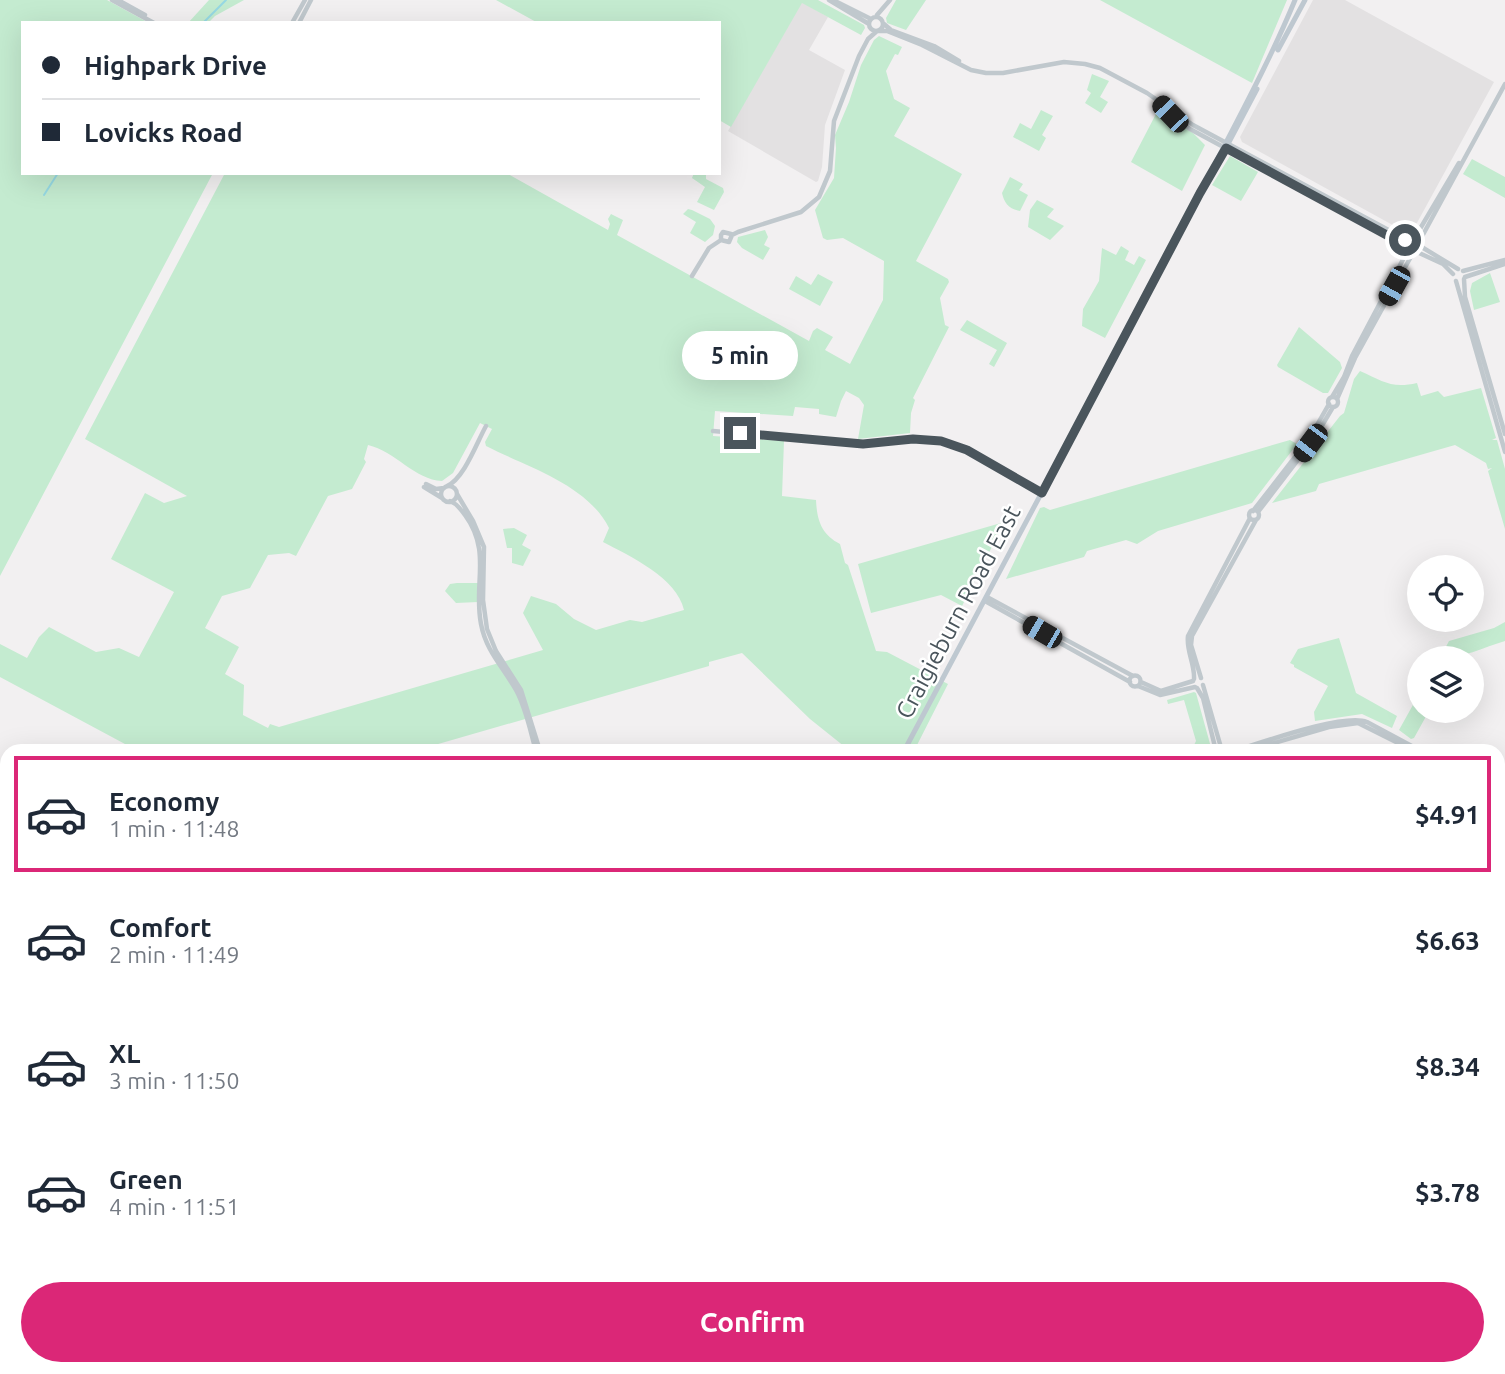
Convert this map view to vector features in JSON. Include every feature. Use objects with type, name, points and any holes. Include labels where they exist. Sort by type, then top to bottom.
[{"type":"main road","name":"Craigieburn Road East","points":[[1226,145],[1277,44],[1295,0]]},
{"type":"main road","name":"Craigieburn Road East","points":[[908,744],[1305,0]]},
{"type":"street","points":[[112,0],[150,21]]},
{"type":"street","points":[[118,0],[156,21]]},
{"type":"street","points":[[293,21],[304,0]]},
{"type":"street","points":[[300,21],[311,0]]},
{"type":"street","points":[[831,0],[872,22],[878,31]]},
{"type":"street","points":[[692,276],[709,248],[721,240],[729,243],[731,234],[801,212],[819,197],[830,171],[832,127],[868,39],[872,22],[890,0]]},
{"type":"street","points":[[868,39],[878,31],[883,22],[885,8]]},
{"type":"street","points":[[872,22],[883,22],[891,30],[980,72],[998,74],[1058,62],[1085,64],[1113,74],[1160,103],[1181,123],[1460,270],[1465,278],[1465,297],[1505,434]]},
{"type":"street","points":[[878,31],[909,38]]},
{"type":"street","points":[[1253,519],[1250,513],[1256,511],[1314,439],[1331,406],[1338,404],[1334,398],[1413,246],[1505,84]]},
{"type":"street","points":[[1413,246],[1443,264],[1453,274],[1505,452]]},
{"type":"street","points":[[1453,274],[1460,270],[1505,262]]},
{"type":"street","points":[[1456,281],[1505,262]]},
{"type":"street","points":[[443,498],[442,492],[461,473],[486,426]]},
{"type":"street","points":[[713,431],[863,444],[913,439],[941,441],[967,450],[1042,493]]},
{"type":"street","points":[[450,501],[455,499],[457,494],[461,473]]},
{"type":"street","points":[[536,744],[521,690],[491,641],[484,608],[484,547],[473,520],[454,487],[436,489],[425,486],[458,505],[478,539],[481,558],[478,602],[481,624],[491,654],[521,699],[536,744]]},
{"type":"street","points":[[1214,744],[1203,698],[1195,684],[1187,645],[1188,636],[1253,519],[1259,516],[1256,511]]},
{"type":"street","points":[[1220,744],[1191,645],[1192,636],[1253,519]]},
{"type":"street","points":[[986,599],[1132,679],[1138,677],[1139,684]]},
{"type":"street","points":[[1195,684],[1201,678]]},
{"type":"street","points":[[1132,679],[1133,686],[1139,684],[1161,691],[1195,684],[1203,685]]},
{"type":"street","points":[[1263,744],[1358,719],[1407,744]]},
{"type":"street","points":[[1391,736],[1403,744]]},
{"type":"shaded area","points":[[1313,0],[1345,0],[1494,82],[1409,234],[1242,142],[1240,137]]},
{"type":"shaded area","points":[[802,2],[828,17],[809,50],[845,70],[825,125],[822,167],[816,182],[728,131]]},
{"type":"green space","points":[[0,0],[107,0],[145,21],[21,21],[21,175],[212,175],[0,576]]},
{"type":"green space","points":[[209,0],[244,0],[210,21],[190,21]]},
{"type":"green space","points":[[496,0],[818,0],[865,28],[861,35],[802,3],[731,127],[721,121],[721,21],[534,21]]},
{"type":"green space","points":[[896,0],[926,0],[906,30],[887,23],[886,18]]},
{"type":"green space","points":[[1100,0],[1287,0],[1252,83]]},
{"type":"green space","points":[[879,36],[902,47],[886,71],[894,99],[910,108],[894,136],[962,174],[916,261],[948,279],[940,298],[945,325],[949,327],[913,398],[915,400],[910,433],[858,439],[864,405],[859,398],[846,391],[836,417],[819,414],[819,409],[795,407],[793,416],[715,411],[713,436],[784,441],[782,496],[816,500],[821,526],[828,536],[840,544],[876,651],[887,652],[948,684],[918,744],[841,744],[810,719],[742,653],[709,662],[709,666],[438,744],[125,744],[0,677],[0,644],[27,658],[39,637],[49,627],[96,652],[119,648],[139,657],[174,592],[111,559],[145,493],[164,503],[187,496],[85,439],[224,175],[510,175],[608,230],[611,214],[623,220],[617,235],[809,341],[817,328],[833,337],[825,350],[850,364],[883,300],[884,261],[843,238],[823,238],[815,210],[834,178],[835,135],[861,65],[874,40]],"holes":[[[480,423],[492,429],[485,442],[486,446],[555,478],[586,500],[609,528],[603,542],[639,561],[662,578],[680,598],[684,610],[642,622],[630,620],[596,630],[574,619],[556,604],[531,596],[523,613],[543,650],[279,727],[270,724],[268,728],[243,715],[244,685],[225,674],[239,647],[205,628],[222,596],[250,588],[268,555],[289,553],[296,556],[328,496],[352,489],[366,462],[364,459],[368,445],[387,453],[423,476],[442,481],[453,473]]]},
{"type":"green space","points":[[1092,74],[1109,81],[1100,97],[1108,102],[1101,113],[1085,103],[1091,93],[1087,90]]},
{"type":"green space","points":[[1041,110],[1053,116],[1042,135],[1046,138],[1039,151],[1013,137],[1020,123],[1031,129]]},
{"type":"green space","points":[[1157,112],[1193,133],[1205,145],[1182,191],[1131,162]]},
{"type":"green space","points":[[1230,156],[1258,172],[1241,201],[1212,185]]},
{"type":"green space","points":[[1472,159],[1505,177],[1505,198],[1463,174]]},
{"type":"green space","points":[[693,175],[706,175],[706,179],[723,188],[724,192],[714,210],[697,202],[705,187],[692,178]]},
{"type":"green space","points":[[1010,177],[1023,184],[1019,190],[1028,195],[1020,211],[1010,207],[1003,197],[1002,193]]},
{"type":"green space","points":[[1037,200],[1054,209],[1047,217],[1064,226],[1050,240],[1028,227],[1030,210]]},
{"type":"green space","points":[[688,209],[710,219],[715,226],[713,235],[705,242],[690,233],[696,222],[683,214]]},
{"type":"green space","points":[[765,230],[768,237],[764,245],[770,248],[763,260],[737,242],[738,237]]},
{"type":"green space","points":[[1121,246],[1129,251],[1125,260],[1134,265],[1139,256],[1146,260],[1105,338],[1082,326],[1083,309],[1099,281],[1102,248],[1116,255]]},
{"type":"green space","points":[[1490,273],[1500,302],[1474,310],[1470,291],[1472,283]]},
{"type":"green space","points":[[818,274],[833,282],[820,306],[789,289],[796,276],[811,285]]},
{"type":"green space","points":[[967,320],[1007,343],[994,367],[989,364],[997,350],[960,330]]},
{"type":"green space","points":[[1299,327],[1340,362],[1342,368],[1328,393],[1323,393],[1277,365]]},
{"type":"green space","points":[[1360,371],[1394,384],[1417,383],[1421,396],[1438,391],[1444,397],[1481,388],[1496,438],[1492,440],[1497,440],[1505,469],[1505,529],[1488,471],[1492,468],[1488,469],[1486,463],[1455,445],[1319,484],[1316,491],[1272,503],[1344,413],[1354,379]]},
{"type":"green space","points":[[1290,440],[1297,444],[1252,503],[1158,531],[1137,544],[1126,540],[1087,551],[1084,557],[1006,579],[1040,508],[1050,510]]},
{"type":"green space","points":[[1002,520],[1005,521],[962,606],[941,595],[871,613],[858,564],[1001,523]]},
{"type":"green space","points":[[514,528],[527,535],[522,545],[531,550],[523,566],[512,563],[512,548],[507,548],[503,529]]},
{"type":"green space","points":[[479,583],[478,602],[456,603],[445,591],[450,584]]},
{"type":"green space","points":[[1505,622],[1505,641],[1484,648],[1446,646],[1449,641],[1494,628]]},
{"type":"green space","points":[[1339,638],[1356,693],[1397,716],[1392,728],[1362,714],[1315,721],[1314,712],[1328,686],[1290,663],[1298,649]]},
{"type":"green space","points":[[1196,693],[1210,744],[1194,744],[1196,741],[1184,700],[1168,704],[1167,700]]},
{"type":"green space","points":[[1407,716],[1407,723],[1422,723],[1411,739],[1399,730]]},
{"type":"waterway","points":[[205,21],[226,0]]},
{"type":"waterway","points":[[44,195],[57,175]]},
{"type":"route","points":[[740,433],[863,444],[913,439],[941,441],[967,450],[1042,493],[1226,148],[1407,246],[1409,241],[1405,240]]}]
